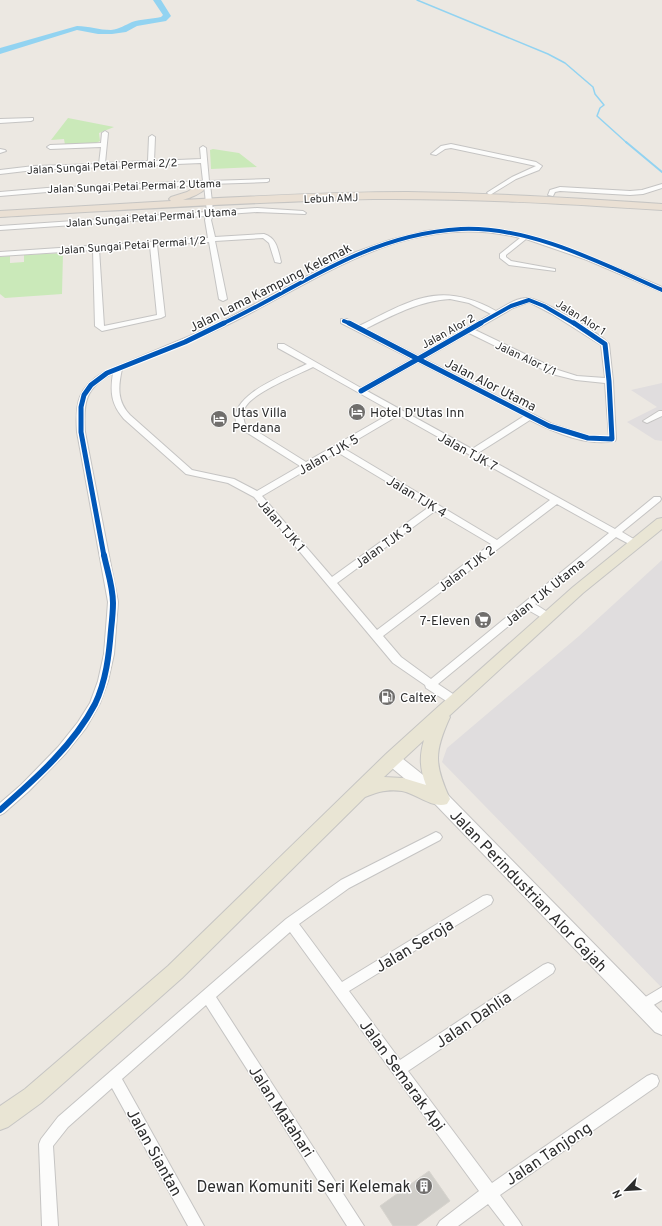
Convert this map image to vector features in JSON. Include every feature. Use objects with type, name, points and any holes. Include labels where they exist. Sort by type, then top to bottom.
[{"type":"highway","points":[[0,209],[173,202],[191,194],[205,199],[219,192],[237,198]]},
{"type":"highway","name":"Lebuh AMJ","points":[[237,198],[372,192],[490,193],[662,201]]},
{"type":"highway","name":"Lebuh AMJ","points":[[237,198],[447,196],[556,200],[662,207]]},
{"type":"highway","points":[[0,214],[237,198]]},
{"type":"main road","points":[[0,1119],[33,1096],[175,972],[392,759],[450,705],[548,617],[634,543],[662,522]]},
{"type":"main road","points":[[440,799],[430,775],[428,752],[437,726],[450,705]]},
{"type":"main road","points":[[357,794],[381,783],[395,783],[412,787],[440,799]]},
{"type":"street","points":[[528,0],[536,0]]},
{"type":"street","points":[[0,120],[31,119]]},
{"type":"street","points":[[102,165],[105,133]]},
{"type":"street","points":[[151,163],[152,137]]},
{"type":"street","points":[[50,147],[104,145]]},
{"type":"street","points":[[434,154],[443,148],[451,146],[539,166],[537,169],[514,178],[490,193]]},
{"type":"street","points":[[203,148],[205,199],[223,299]]},
{"type":"street","name":"Jalan Sungai Petai Permai 2/2","points":[[0,172],[34,168],[204,161]]},
{"type":"street","name":"Jalan Sungai Petai Permai 2 Utama","points":[[0,194],[47,190],[205,199],[267,180]]},
{"type":"street","points":[[551,195],[552,191],[560,189],[630,193],[643,192],[662,186]]},
{"type":"street","name":"Jalan Sungai Petai Permai 1 Utama","points":[[0,228],[205,199],[257,210],[303,213]]},
{"type":"street","name":"Jalan Lama Kampung Kelemak","points":[[0,810],[25,788],[62,750],[82,725],[95,703],[103,681],[109,654],[112,602],[82,440],[80,410],[84,394],[89,386],[96,380],[118,368],[216,328],[350,258],[393,242],[428,233],[457,230],[489,231],[524,238],[588,258],[662,290]]},
{"type":"street","name":"Jalan Sungai Petai Permai 1/2","points":[[0,254],[268,236],[272,241],[278,262]]},
{"type":"street","points":[[524,238],[503,254],[503,258],[509,263],[553,270]]},
{"type":"street","points":[[96,248],[99,326],[102,329],[161,316],[153,244]]},
{"type":"street","points":[[358,329],[419,302],[435,297],[462,298],[497,314]]},
{"type":"street","name":"Jalan Alor 2","points":[[361,391],[524,300]]},
{"type":"street","name":"Jalan Alor 1","points":[[524,300],[533,301],[552,311],[604,344],[609,381],[612,439]]},
{"type":"street","name":"Jalan Alor Utama","points":[[344,321],[549,426],[572,434],[598,440],[612,439]]},
{"type":"street","name":"Jalan Alor 1/1","points":[[469,330],[555,372],[576,378],[609,381]]},
{"type":"street","name":"Jalan TJK 7","points":[[281,346],[634,543]]},
{"type":"street","points":[[306,466],[242,425],[238,415],[243,404],[253,395],[312,364]]},
{"type":"street","name":"Jalan TJK 1","points":[[118,368],[114,385],[115,402],[119,410],[189,472],[231,481],[257,495],[397,660],[430,685],[450,705]]},
{"type":"street","name":"Jalan TJK 5","points":[[257,495],[399,412]]},
{"type":"street","points":[[647,421],[662,413]]},
{"type":"street","points":[[472,453],[530,416]]},
{"type":"street","name":"Jalan TJK 4","points":[[337,448],[497,544]]},
{"type":"street","name":"Jalan TJK Utama","points":[[430,685],[657,499]]},
{"type":"street","name":"Jalan TJK 2","points":[[376,636],[556,500]]},
{"type":"street","name":"Jalan TJK 3","points":[[331,582],[435,507]]},
{"type":"street","points":[[528,605],[548,617]]},
{"type":"street","name":"Jalan Perindustrian Alor Gajah","points":[[392,759],[440,799],[662,1026]]},
{"type":"street","points":[[50,1226],[46,1144],[63,1122],[291,923],[345,884],[436,837]]},
{"type":"street","name":"Jalan Seroja","points":[[340,990],[487,900]]},
{"type":"street","name":"Jalan Semarak Api","points":[[291,923],[514,1226]]},
{"type":"street","name":"Jalan Dahlia","points":[[399,1069],[548,969]]},
{"type":"street","points":[[642,1006],[662,992]]},
{"type":"street","name":"Jalan Matahari","points":[[208,996],[356,1226]]},
{"type":"street","name":"Jalan Siantan","points":[[114,1078],[196,1226]]},
{"type":"street","name":"Jalan Tanjong","points":[[445,1226],[652,1080]]},
{"type":"shaded area","points":[[662,383],[662,441],[655,440],[627,422],[657,407],[631,390]]},
{"type":"shaded area","points":[[662,560],[662,988],[442,762],[447,748],[579,636]]},
{"type":"green space","points":[[68,118],[114,127],[99,133],[100,141],[96,143],[65,145],[64,139],[51,140]]},
{"type":"green space","points":[[213,149],[239,153],[257,167],[211,169],[210,150]]},
{"type":"green space","points":[[63,253],[62,294],[5,298],[0,294],[0,257],[10,256],[10,263],[24,262],[24,255]]},
{"type":"building","name":"Dewan Komuniti Seri Kelemak","points":[[429,1171],[450,1201],[416,1226],[393,1226],[380,1206]]},
{"type":"waterway","points":[[0,51],[77,28],[84,28],[98,32],[112,32],[123,30],[135,24],[163,19],[167,16],[157,0]]},
{"type":"waterway","points":[[417,0],[548,54],[565,63],[593,87],[595,94],[604,105],[600,108],[597,116],[627,143]]},
{"type":"waterway","points":[[626,142],[662,172]]},
{"type":"cycle path","points":[[0,810],[25,788],[62,750],[82,725],[95,703],[103,681],[109,654],[113,602],[81,432],[80,419],[84,395],[96,380],[113,370],[185,342],[232,320],[326,269],[359,254],[392,241],[426,233],[462,229],[488,230],[514,234],[565,249],[662,290]]},
{"type":"cycle path","points":[[344,321],[549,426],[588,438],[604,440],[612,439],[613,436],[605,344],[555,312],[529,300],[511,306],[449,342],[434,350],[420,358],[405,366],[361,391]]},
{"type":"place","name":"Hotel D'Utas Inn","points":[[357,412]]},
{"type":"place","name":"Utas Villa Perdana","points":[[219,419]]},
{"type":"place","name":"7-Eleven","points":[[483,620]]},
{"type":"place","name":"Caltex","points":[[387,697]]},
{"type":"place","name":"Dewan Komuniti Seri Kelemak","points":[[424,1186]]}]
